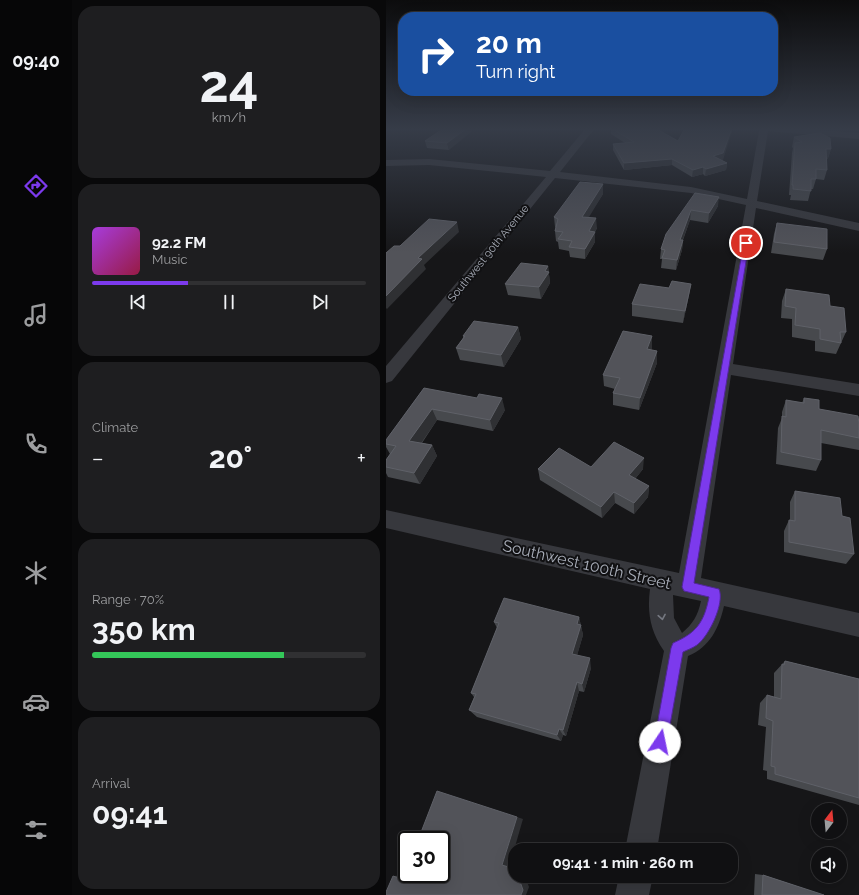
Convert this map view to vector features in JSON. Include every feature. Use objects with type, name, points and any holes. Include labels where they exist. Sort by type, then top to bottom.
[{"type":"street","points":[[518,170],[552,175],[696,191],[859,227]]},
{"type":"street","name":"Southwest 90th Avenue","points":[[386,377],[556,170]]},
{"type":"street","points":[[688,587],[757,170]]},
{"type":"street","points":[[724,368],[859,390]]},
{"type":"street","name":"Southwest 100th Street","points":[[386,519],[859,625]]},
{"type":"street","points":[[642,843],[677,648],[664,628],[660,600],[663,581]]},
{"type":"street","points":[[677,648],[692,641],[702,631],[710,618],[715,593]]},
{"type":"street","points":[[632,895],[635,883]]},
{"type":"building","points":[[793,170],[816,170],[816,179],[811,179],[811,191],[793,189]]},
{"type":"building","points":[[580,182],[603,184],[582,217],[596,218],[589,231],[595,232],[585,249],[569,247],[572,241],[558,239],[563,232],[555,231],[558,219],[554,217]]},
{"type":"building","points":[[695,193],[719,197],[709,213],[691,210],[680,240],[683,240],[677,260],[662,258],[665,250],[661,249],[666,234]]},
{"type":"building","points":[[429,219],[457,222],[418,258],[422,259],[386,296],[386,253],[394,246],[400,246]]},
{"type":"building","points":[[777,223],[827,229],[827,249],[774,242]]},
{"type":"building","points":[[521,263],[548,266],[545,271],[549,272],[539,287],[505,284]]},
{"type":"building","points":[[672,281],[691,284],[685,311],[632,304],[640,284],[669,288]]},
{"type":"building","points":[[786,289],[829,295],[830,306],[844,308],[846,332],[840,332],[841,343],[820,339],[820,329],[795,325],[796,308],[785,306]]},
{"type":"building","points":[[474,321],[518,327],[501,355],[456,348]]},
{"type":"building","points":[[623,331],[652,336],[647,349],[657,351],[640,398],[613,393],[620,378],[603,375]]},
{"type":"building","points":[[424,388],[477,398],[479,394],[502,398],[490,420],[432,409],[409,441],[432,445],[414,473],[386,467],[386,460],[396,446],[386,444],[386,440]]},
{"type":"building","points":[[804,398],[819,400],[819,409],[858,416],[859,438],[821,430],[821,460],[781,452],[782,416],[786,417],[786,400],[804,403]]},
{"type":"building","points":[[614,442],[644,458],[629,475],[649,486],[634,503],[614,492],[601,507],[538,469],[559,448],[591,467]]},
{"type":"building","points":[[795,491],[840,498],[842,516],[850,518],[854,554],[789,542],[789,520],[795,521]]},
{"type":"building","points":[[504,598],[579,617],[577,624],[581,625],[572,654],[590,658],[582,684],[577,682],[563,730],[559,729],[557,735],[469,710],[476,694],[471,693],[499,623],[494,622]]},
{"type":"building","points":[[785,661],[859,679],[859,798],[775,774],[775,767],[771,766],[773,721],[766,718],[767,695],[781,699],[782,664],[784,665]]},
{"type":"building","points":[[437,791],[517,817],[502,865],[508,867],[508,883],[520,883],[523,890],[521,895],[386,895],[393,876],[398,878],[398,883],[450,883],[450,831],[421,831]]},
{"type":"building","points":[[763,875],[824,895],[762,895]]},
{"type":"route","points":[[660,742],[677,648],[692,641],[702,631],[710,618],[713,605],[715,593],[688,587],[746,243]]}]
